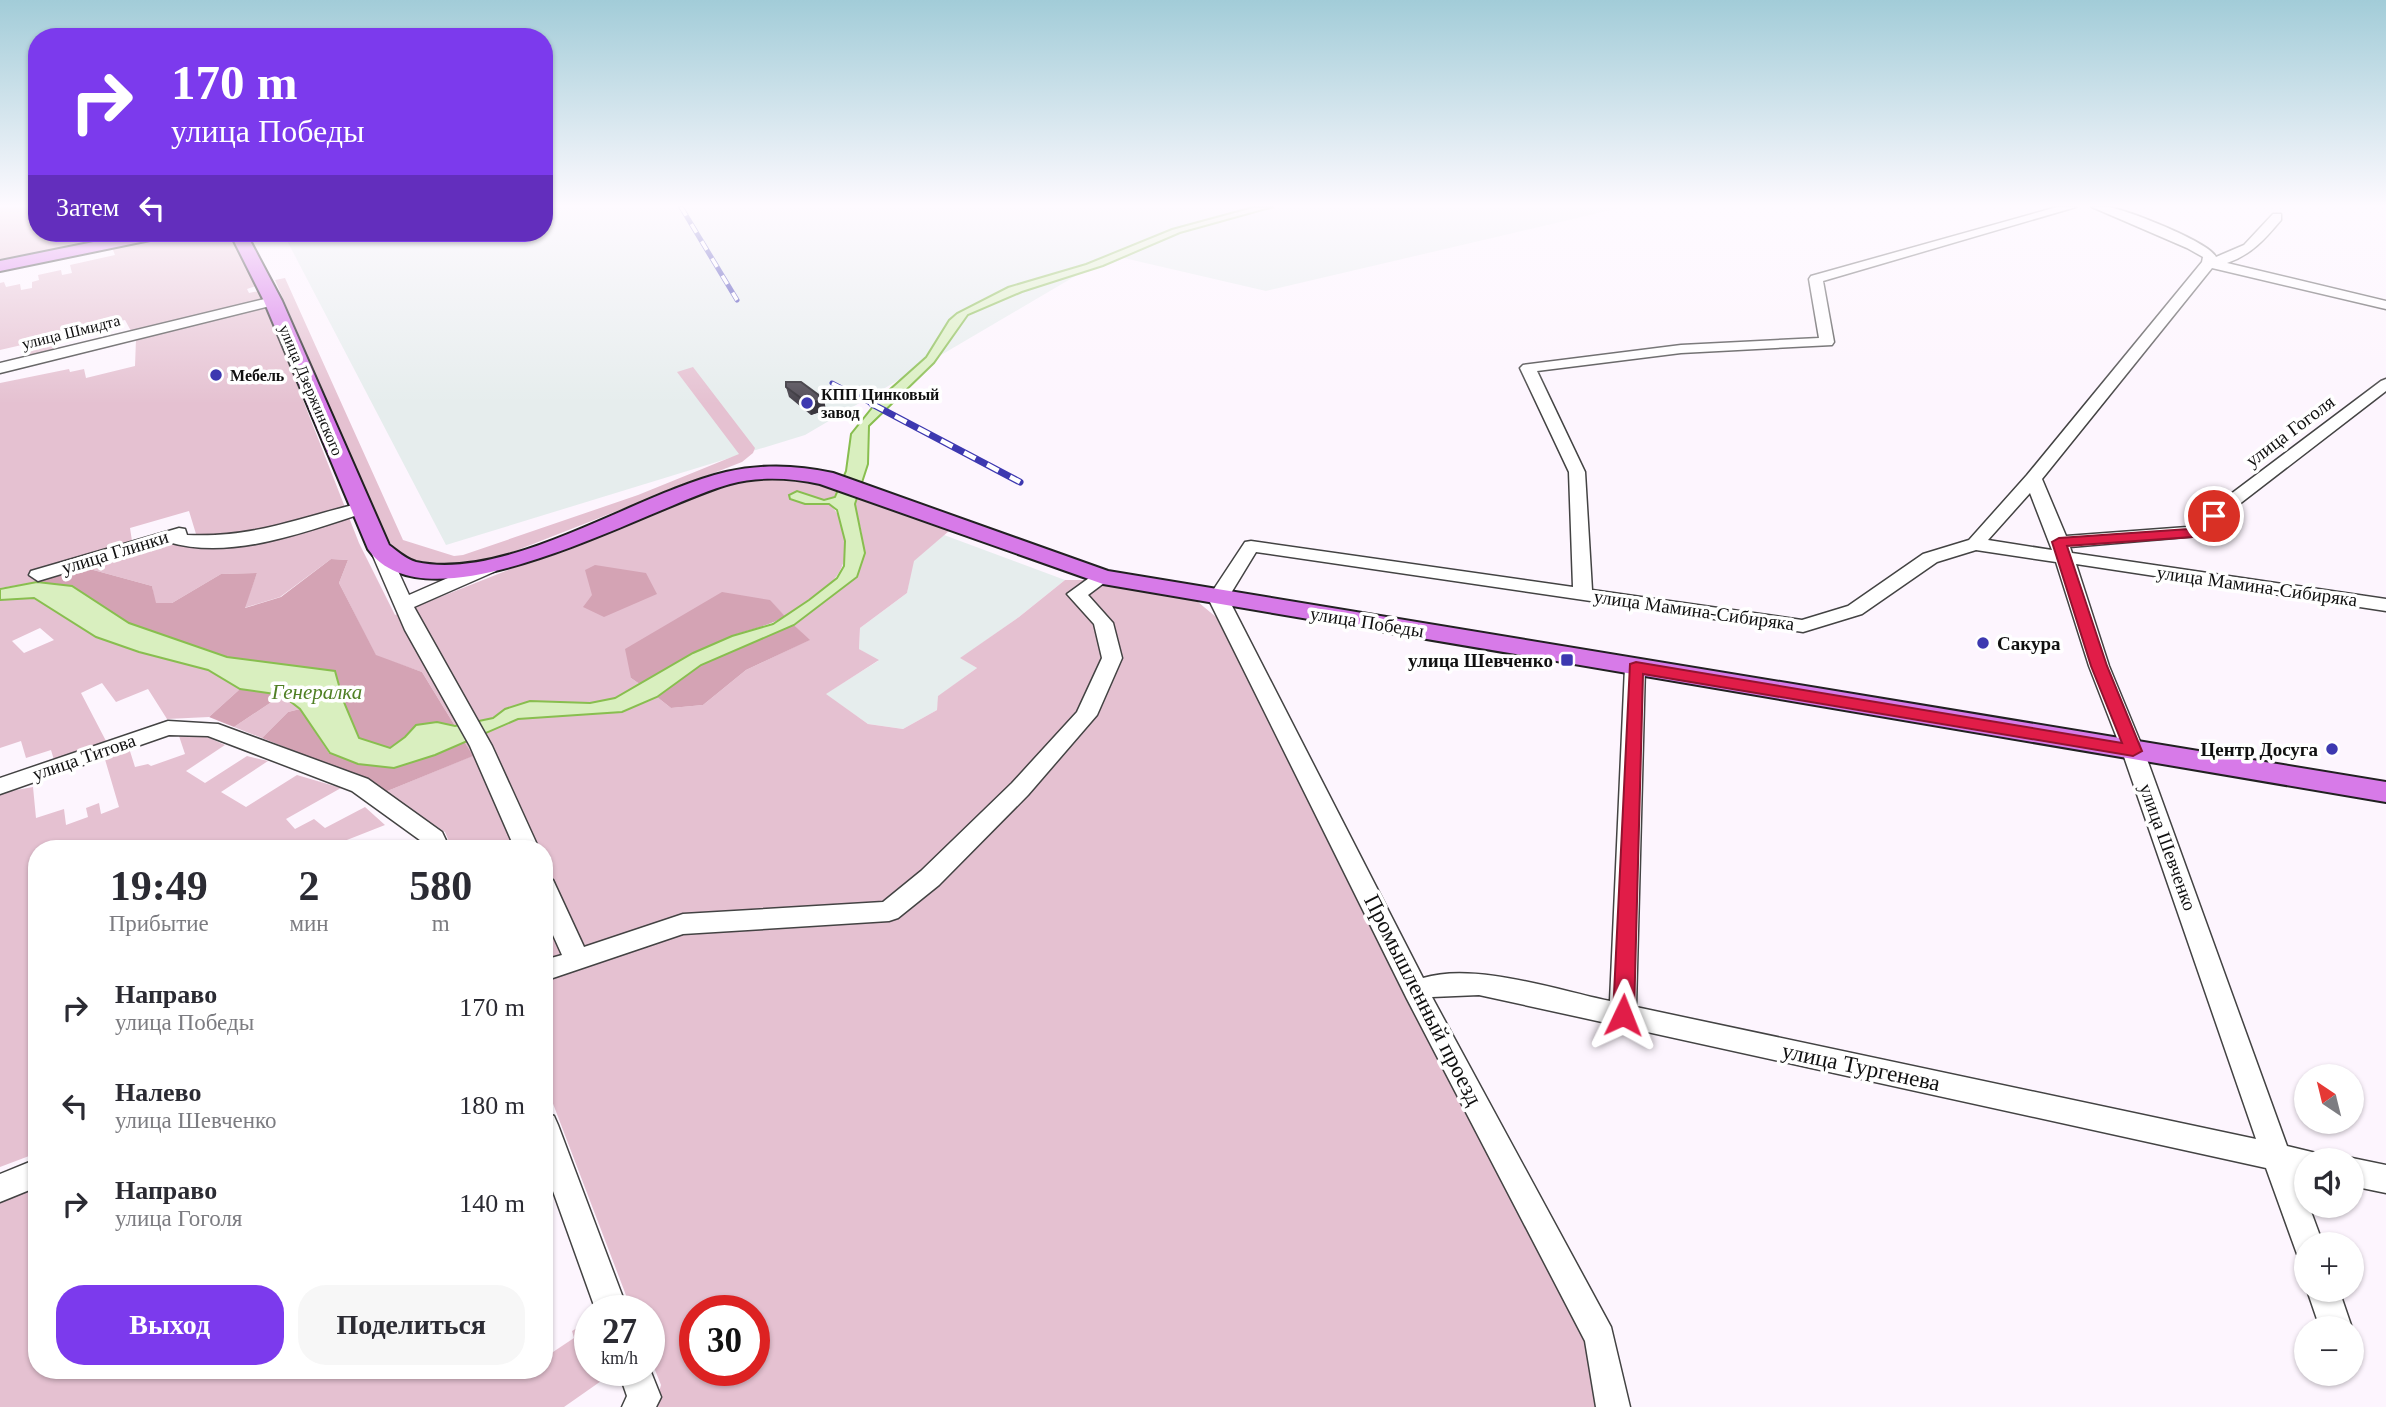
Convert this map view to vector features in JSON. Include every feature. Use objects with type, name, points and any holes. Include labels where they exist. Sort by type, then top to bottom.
[{"type":"main road","name":"улица Дзержинского","points":[[258,273],[379,549]]},
{"type":"main road","name":"улица Победы","points":[[379,549],[408,567],[441,572],[489,567],[733,477],[775,472],[825,478],[1103,577],[2386,792]]},
{"type":"street","points":[[1583,594],[1577,472],[1528,368],[1681,349],[1827,342],[1815,279],[1837,273]]},
{"type":"street","points":[[1975,544],[2033,479],[2201,273]]},
{"type":"street","points":[[2250,273],[2386,305]]},
{"type":"street","name":"улица Шмидта","points":[[0,368],[273,301]]},
{"type":"street","name":"улица Гоголя","points":[[2062,550],[2192,533],[2386,384]]},
{"type":"street","name":"улица Шевченко","points":[[2033,479],[2062,550],[2099,666],[2293,1160],[2306,1232]]},
{"type":"street","points":[[169,536],[178,541],[258,539],[361,508]]},
{"type":"street","name":"улица Глинки","points":[[38,575],[191,530]]},
{"type":"street","name":"улица Мамина-Сибиряка","points":[[1218,597],[1251,546],[1803,625],[1854,610],[1930,558],[1975,544],[2062,550],[2386,605]]},
{"type":"street","points":[[379,549],[425,648],[481,746],[523,840]]},
{"type":"street","points":[[405,604],[489,567]]},
{"type":"street","points":[[553,967],[682,924],[889,911],[930,878],[1020,789],[1086,715],[1112,658],[1104,623],[1077,594],[1103,577]]},
{"type":"street","name":"Промышленный проезд","points":[[1218,597],[1416,990],[1600,1338],[1613,1407]]},
{"type":"street","points":[[1623,1015],[1636,667]]},
{"type":"street","name":"улица Титова","points":[[0,786],[168,728],[210,729],[360,785],[435,840]]},
{"type":"street","points":[[553,907],[576,958]]},
{"type":"street","name":"улица Тургенева","points":[[1416,990],[1438,984],[1479,984],[2293,1160]]},
{"type":"street","points":[[553,1150],[606,1295]]},
{"type":"street","points":[[2364,1174],[2386,1179]]},
{"type":"street","points":[[0,1188],[28,1177]]},
{"type":"street","points":[[639,1407],[644,1397],[640,1386]]},
{"type":"shaded area","points":[[249,273],[256,286],[247,289],[249,293],[259,291],[265,303],[359,543],[395,615],[696,495],[749,481],[784,479],[820,484],[838,490],[835,497],[824,500],[797,491],[790,499],[805,504],[829,504],[835,510],[841,525],[844,562],[831,583],[785,616],[769,600],[631,678],[641,685],[615,698],[590,703],[530,701],[505,709],[493,718],[455,726],[422,672],[376,656],[339,583],[348,560],[331,559],[280,597],[244,608],[257,573],[221,574],[172,603],[155,604],[152,586],[86,568],[196,534],[189,511],[130,528],[132,541],[38,569],[37,582],[0,588],[0,383],[69,369],[70,372],[84,369],[86,378],[135,366],[136,339],[146,328],[131,331],[125,320],[51,336],[55,349],[30,355],[26,344],[0,350],[0,283],[4,282],[6,287],[20,284],[21,290],[32,288],[32,282],[39,280],[38,275]]},
{"type":"shaded area","points":[[304,273],[1081,273],[805,435],[446,545]]},
{"type":"shaded area","points":[[1187,273],[1344,273],[1266,291]]},
{"type":"shaded area","points":[[285,278],[403,540],[454,556],[463,555],[638,495],[739,454],[677,372],[693,367],[755,448],[742,462],[510,553],[482,560],[438,564],[412,561],[396,551],[384,534],[275,280]]},
{"type":"shaded area","points":[[858,497],[949,531],[914,561],[907,593],[860,628],[859,649],[879,660],[826,694],[868,724],[903,729],[937,710],[938,696],[977,668],[960,658],[1019,617],[1065,580],[1096,580],[1198,602],[1216,617],[1591,1344],[1601,1407],[655,1407],[661,1386],[665,1386],[665,1295],[626,1295],[553,1104],[553,840],[448,840],[445,832],[385,792],[472,756],[464,741],[518,719],[622,712],[657,697],[671,708],[703,705],[746,670],[809,640],[794,625],[857,577],[862,534],[855,504]]},
{"type":"shaded area","points":[[944,535],[1065,580],[961,658],[977,668],[939,696],[937,710],[903,729],[868,724],[825,694],[878,661],[859,649],[860,628],[907,593],[913,561]]},
{"type":"shaded area","points":[[331,559],[348,560],[339,583],[376,655],[422,672],[455,726],[437,722],[416,725],[390,748],[359,738],[343,700],[335,671],[227,657],[129,623],[72,586],[37,582],[86,568],[152,586],[156,603],[172,603],[221,574],[257,573],[245,608],[281,597]]},
{"type":"shaded area","points":[[595,565],[646,573],[657,594],[604,617],[583,607],[592,595],[585,570]]},
{"type":"shaded area","points":[[722,592],[770,600],[785,616],[706,647],[641,685],[631,678],[625,649]]},
{"type":"shaded area","points":[[34,598],[139,652],[208,670],[240,689],[209,717],[167,719],[148,689],[116,702],[102,683],[81,693],[106,741],[54,760],[51,750],[26,758],[21,741],[0,748],[0,600]],"holes":[[[40,628],[54,640],[24,653],[12,641]]]},
{"type":"shaded area","points":[[794,625],[810,640],[746,670],[703,705],[671,708],[657,697],[701,665]]},
{"type":"shaded area","points":[[240,689],[282,695],[234,727],[209,717]]},
{"type":"shaded area","points":[[282,695],[300,709],[288,712],[262,738],[234,727]]},
{"type":"shaded area","points":[[300,709],[329,753],[435,755],[464,741],[473,756],[385,792],[367,780],[262,738],[288,712]]},
{"type":"shaded area","points":[[203,735],[225,745],[186,771],[205,783],[247,756],[268,761],[221,792],[246,807],[297,775],[341,788],[286,819],[295,829],[314,819],[325,828],[365,807],[385,825],[347,840],[28,840],[28,1156],[0,1167],[0,793],[33,787],[36,818],[64,809],[66,825],[88,817],[86,808],[99,803],[101,814],[119,807],[104,756],[129,748],[135,767],[148,764],[151,766],[185,754],[179,736]]},
{"type":"shaded area","points":[[28,1187],[28,1379],[553,1379],[553,1352],[574,1338],[574,1386],[594,1386],[564,1407],[0,1407],[0,1198]]},
{"type":"water","name":"Генералка","points":[[1057,273],[1082,273],[1022,292],[968,315],[934,363],[869,426],[868,464],[855,504],[865,553],[857,577],[794,625],[701,665],[657,697],[622,712],[518,719],[435,755],[394,768],[358,764],[330,753],[300,709],[282,695],[240,689],[208,670],[139,652],[96,637],[34,598],[0,600],[0,589],[37,582],[72,586],[129,623],[227,657],[335,671],[343,700],[359,738],[390,748],[416,725],[437,722],[455,726],[493,718],[505,709],[530,701],[590,703],[615,698],[693,653],[732,636],[773,624],[837,578],[844,566],[845,541],[837,510],[829,504],[805,504],[790,499],[789,495],[797,491],[824,500],[835,497],[846,471],[851,434],[879,399],[926,357],[949,320],[957,313],[1008,287]]},
{"type":"building","points":[[786,382],[801,382],[824,399],[809,404],[786,387]]},
{"type":"railway","points":[[721,273],[737,300]]},
{"type":"railway","points":[[832,383],[876,406]]},
{"type":"railway","points":[[872,404],[1020,482]]},
{"type":"place","name":"Мебель","points":[[216,375]]},
{"type":"place","name":"КПП Цинковый завод","points":[[807,403]]},
{"type":"place","name":"Сакура","points":[[1983,643]]},
{"type":"place","name":"улица Шевченко","points":[[1567,660]]},
{"type":"place","name":"Центр Досуга","points":[[2332,749]]},
{"type":"route","points":[[1623,1015],[1636,667],[2133,751],[2099,666],[2059,542],[2192,533],[2214,516]]}]
